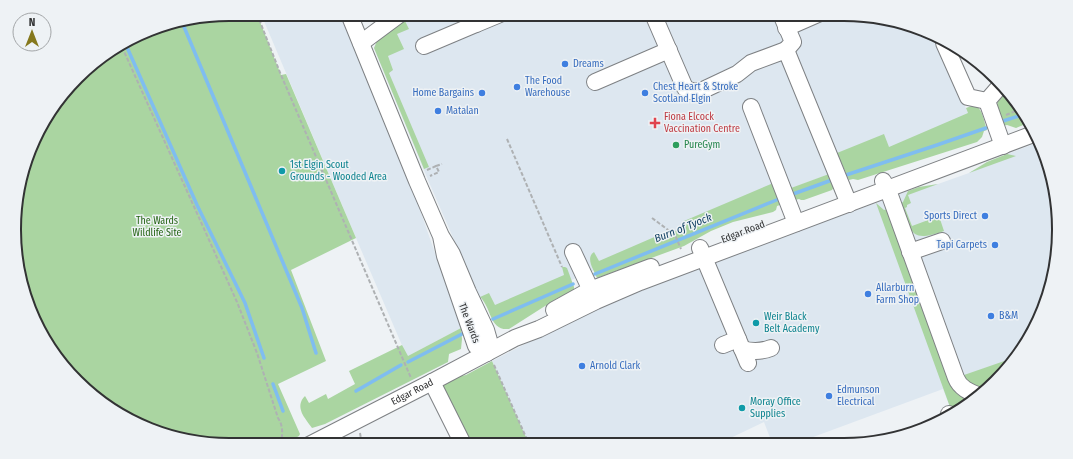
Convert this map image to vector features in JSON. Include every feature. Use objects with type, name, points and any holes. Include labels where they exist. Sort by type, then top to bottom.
[{"type":"street","name":"The Wards","points":[[352,21],[417,181],[441,236],[452,254],[488,335],[490,344],[482,355]]},
{"type":"street","points":[[361,43],[391,21]]},
{"type":"street","points":[[424,46],[470,21]]},
{"type":"street","points":[[656,21],[685,88],[695,92],[701,91],[737,74],[751,63],[786,50],[792,42],[784,21]]},
{"type":"street","points":[[946,48],[968,97],[987,101]]},
{"type":"street","points":[[595,82],[669,50]]},
{"type":"street","points":[[786,50],[847,199]]},
{"type":"street","points":[[987,101],[997,89]]},
{"type":"street","points":[[987,101],[1003,146]]},
{"type":"street","points":[[751,107],[794,218]]},
{"type":"street","name":"Edgar Road","points":[[323,438],[511,340],[539,329],[593,296],[640,282],[702,253],[794,218],[1029,136]]},
{"type":"street","points":[[886,185],[958,383],[967,391],[972,393]]},
{"type":"street","name":"The Wards","points":[[441,236],[445,256],[482,355]]},
{"type":"street","points":[[910,252],[942,241]]},
{"type":"street","points":[[573,252],[593,296]]},
{"type":"street","points":[[702,253],[743,350]]},
{"type":"street","points":[[488,335],[494,339],[511,340]]},
{"type":"street","points":[[723,345],[748,351],[760,351],[771,348]]},
{"type":"street","points":[[432,382],[460,438]]},
{"type":"path","points":[[260,21],[281,75],[417,390]]},
{"type":"path","points":[[123,50],[237,302],[257,353],[278,418],[282,424],[282,438]]},
{"type":"path","points":[[507,139],[562,267]]},
{"type":"path","points":[[427,170],[442,164]]},
{"type":"path","points":[[436,166],[439,172]]},
{"type":"path","points":[[652,218],[676,235],[681,248]]},
{"type":"path","points":[[482,355],[526,438]]},
{"type":"shaded area","points":[[264,21],[352,21],[411,184],[461,328],[407,357]]},
{"type":"shaded area","points":[[402,21],[857,21],[897,28],[911,32],[938,44],[972,122],[805,183],[675,235],[491,315],[486,302],[478,295],[428,180],[374,48],[377,41]]},
{"type":"shaded area","points":[[1033,144],[1041,162],[1048,189],[1052,216],[1052,243],[1048,270],[1041,297],[1024,334],[1009,356],[991,377],[953,407],[950,407],[943,389],[811,438],[770,438],[764,422],[731,438],[526,438],[492,361],[598,307],[669,279],[919,187],[938,184],[969,173],[987,162]]},
{"type":"green space","name":"The Wards Wildlife Site","points":[[216,21],[260,21],[281,75],[286,74],[356,238],[291,270],[326,361],[278,384],[300,434],[295,438],[216,438],[202,436],[162,427],[125,410],[92,386],[73,367],[49,334],[32,297],[25,270],[21,243],[21,216],[28,176],[32,162],[43,137],[49,125],[64,103],[92,73],[125,49],[162,32],[189,25]]},
{"type":"green space","points":[[402,21],[405,21],[409,29],[397,34],[404,49],[388,56],[393,70],[389,73],[429,167],[424,169],[374,48],[377,41]]},
{"type":"green space","points":[[1003,96],[1024,125],[1016,128],[1007,125],[1002,126],[997,108],[998,101]]},
{"type":"green space","points":[[974,105],[981,112],[987,130],[984,131],[982,137],[977,142],[858,180],[849,180],[837,153],[884,134],[889,147],[968,113],[966,108]]},
{"type":"green space","points":[[1007,154],[1016,156],[969,173],[987,162]]},
{"type":"green space","points":[[829,174],[834,187],[832,190],[804,200],[795,200],[791,188]]},
{"type":"green space","points":[[771,184],[780,205],[777,206],[776,210],[773,212],[733,222],[711,231],[684,246],[597,278],[590,261],[590,257],[594,252],[599,261],[666,232],[670,233],[680,229],[679,227],[685,224],[684,221]]},
{"type":"green space","points":[[938,184],[908,195],[911,203],[905,208],[912,226],[939,216],[944,231],[924,236],[918,235],[910,228],[900,204],[903,202],[908,191],[919,187]]},
{"type":"green space","points":[[876,203],[884,210],[888,209],[953,385],[957,391],[966,398],[953,407],[950,407]]},
{"type":"green space","points":[[562,267],[567,268],[574,290],[556,299],[509,329],[503,329],[494,323],[487,307],[480,297],[489,293],[495,305],[564,275]]},
{"type":"green space","points":[[461,328],[461,349],[449,354],[448,362],[325,424],[312,428],[304,416],[300,404],[305,396],[309,403],[326,394],[328,399],[355,384],[349,371],[402,345],[408,356]]},
{"type":"green space","points":[[492,361],[526,438],[460,438],[432,382],[466,375]]},
{"type":"green space","points":[[1005,361],[991,377],[979,388],[968,381],[964,375]]},
{"type":"waterway","points":[[184,26],[302,308],[316,353]]},
{"type":"waterway","points":[[127,48],[197,205],[245,303],[264,358]]},
{"type":"waterway","name":"Burn of Tyock","points":[[1003,121],[1018,116]]},
{"type":"waterway","name":"Burn of Tyock","points":[[846,175],[986,128]]},
{"type":"waterway","name":"Burn of Tyock","points":[[793,194],[832,180]]},
{"type":"waterway","name":"Burn of Tyock","points":[[595,274],[779,199]]},
{"type":"waterway","name":"Burn of Tyock","points":[[493,319],[573,284]]},
{"type":"waterway","name":"Burn of Tyock","points":[[408,362],[462,334]]},
{"type":"waterway","name":"Burn of Tyock","points":[[356,391],[401,365]]},
{"type":"waterway","points":[[273,384],[283,411]]},
{"type":"place","name":"Dreams","points":[[565,64]]},
{"type":"place","name":"The Food Warehouse","points":[[517,87]]},
{"type":"place","name":"Home Bargains","points":[[482,93]]},
{"type":"place","name":"Chest Heart & Stroke Scotland Elgin","points":[[645,93]]},
{"type":"place","name":"Matalan","points":[[438,111]]},
{"type":"place","name":"Fiona Elcock Vaccination Centre","points":[[655,123]]},
{"type":"place","name":"PureGym","points":[[676,145]]},
{"type":"place","name":"1st Elgin Scout Grounds - Wooded Area","points":[[282,171]]},
{"type":"place","name":"Sports Direct","points":[[985,216]]},
{"type":"place","name":"Tapi Carpets","points":[[995,245]]},
{"type":"place","name":"Allarburn Farm Shop","points":[[868,294]]},
{"type":"place","name":"B&M","points":[[991,316]]},
{"type":"place","name":"Weir Black Belt Academy","points":[[756,323]]},
{"type":"place","name":"Arnold Clark","points":[[582,366]]},
{"type":"place","name":"Edmunson Electrical","points":[[829,396]]},
{"type":"place","name":"Moray Office Supplies","points":[[742,408]]}]
